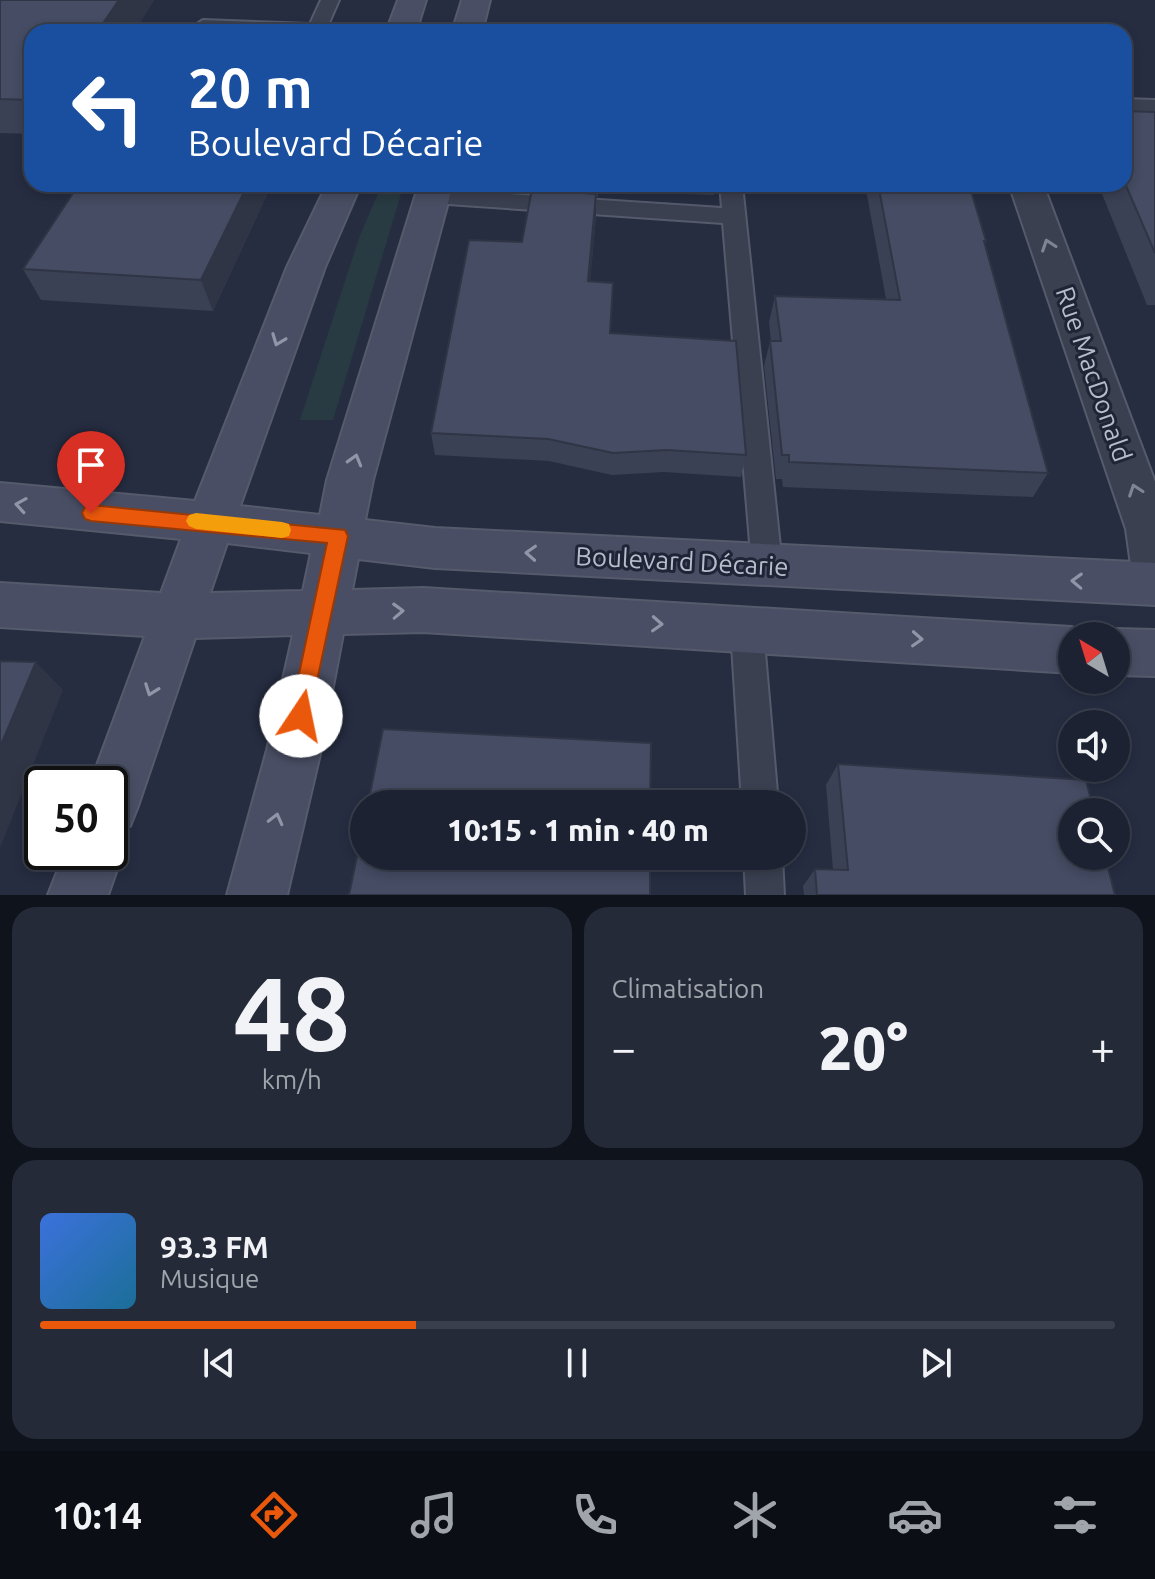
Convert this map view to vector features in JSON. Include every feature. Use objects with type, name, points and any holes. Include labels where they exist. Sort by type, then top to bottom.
[{"type":"street","points":[[404,24],[412,0]]},
{"type":"street","points":[[469,24],[476,0]]},
{"type":"street","points":[[1132,109],[1155,110]]},
{"type":"street","points":[[124,766],[306,267],[340,192]]},
{"type":"street","points":[[257,895],[294,750],[320,614],[355,461],[433,192]]},
{"type":"street","name":"Rue MacDonald","points":[[1029,192],[1149,529],[1155,565]]},
{"type":"street","name":"Boulevard Décarie","points":[[0,502],[435,548],[1155,584]]},
{"type":"street","points":[[0,605],[177,616],[423,610],[1058,649]]},
{"type":"street","points":[[1130,652],[1155,653]]},
{"type":"street","points":[[78,895],[87,870]]},
{"type":"lane","points":[[320,24],[330,0]]},
{"type":"lane","points":[[457,192],[734,216]]},
{"type":"lane","points":[[732,192],[767,566]]},
{"type":"lane","points":[[747,629],[759,790]]},
{"type":"lane","points":[[764,870],[765,895]]},
{"type":"shaded area","points":[[379,192],[402,192],[333,420],[300,420],[359,238]]},
{"type":"building","points":[[0,0],[119,0],[102,24],[24,24],[24,100],[0,99]]},
{"type":"building","points":[[1132,111],[1155,112],[1155,253],[1129,192],[1132,192]]},
{"type":"building","points":[[74,192],[244,192],[201,280],[23,269]]},
{"type":"building","points":[[531,192],[596,194],[588,281],[613,283],[610,333],[736,341],[746,455],[667,450],[613,453],[548,439],[431,433],[469,240],[522,242]]},
{"type":"building","points":[[880,192],[971,192],[1048,473],[789,462],[789,455],[782,455],[770,341],[781,341],[775,296],[900,300]]},
{"type":"building","points":[[0,661],[36,662],[0,747]]},
{"type":"building","points":[[383,729],[651,743],[650,790],[371,790]]},
{"type":"building","points":[[838,764],[1058,778],[1058,782],[1086,782],[1090,798],[1058,798],[1058,870],[1109,870],[1115,895],[817,895],[815,869],[848,870]]},
{"type":"building","points":[[354,870],[650,870],[650,895],[349,895]]},
{"type":"slow traffic","points":[[196,521],[282,530]]},
{"type":"route","points":[[91,513],[338,536],[301,716]]}]
